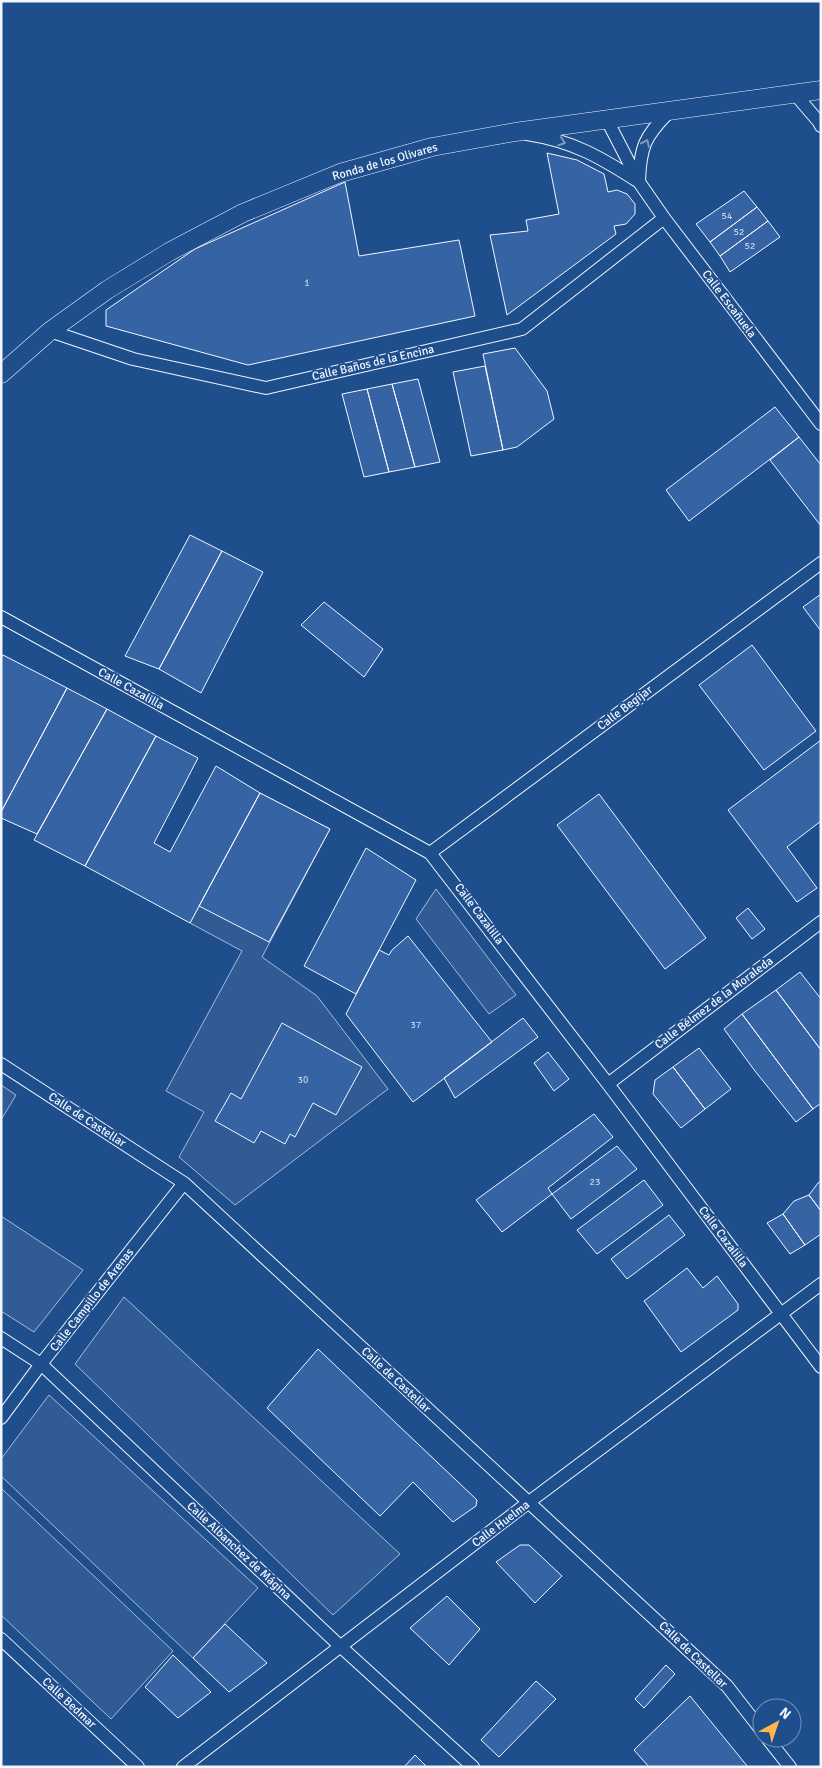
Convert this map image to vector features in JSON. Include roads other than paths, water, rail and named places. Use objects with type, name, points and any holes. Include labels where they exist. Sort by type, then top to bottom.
[{"type":"main road","name":"Ronda de los Olivares","points":[[1,374],[50,331],[114,286],[169,252],[243,213],[340,173],[432,147],[515,132],[821,90]]},
{"type":"street","points":[[795,94],[821,126]]},
{"type":"street","points":[[639,182],[644,144],[654,127],[670,112]]},
{"type":"street","name":"Calle Escañuela","points":[[606,120],[639,182],[664,218],[821,424]]},
{"type":"street","name":"Calle Escañuela","points":[[515,132],[548,138],[579,147],[639,182]]},
{"type":"street","name":"Calle Baños de la Encina","points":[[50,331],[133,359],[266,388],[522,328],[664,218]]},
{"type":"street","name":"Calle Begíjar","points":[[430,853],[821,563]]},
{"type":"street","name":"Calle Cazalilla","points":[[1,617],[430,853],[608,1084],[821,1368]]},
{"type":"street","name":"Calle Bélmez de la Moraleda","points":[[608,1084],[821,922]]},
{"type":"street","name":"Calle de Castellar","points":[[1,1064],[184,1183],[727,1686],[752,1718]]},
{"type":"street","name":"Calle Campillo de Arenas","points":[[1,1418],[41,1364],[184,1183]]},
{"type":"street","name":"Calle Huelma","points":[[183,1767],[529,1502],[821,1284]]},
{"type":"street","name":"Calle Albanchez de Mágina","points":[[1,1338],[41,1364],[340,1646],[473,1767]]},
{"type":"street","name":"Calle Bedmar","points":[[1,1639],[138,1767]]},
{"type":"street","points":[[775,1748],[790,1767]]}]
